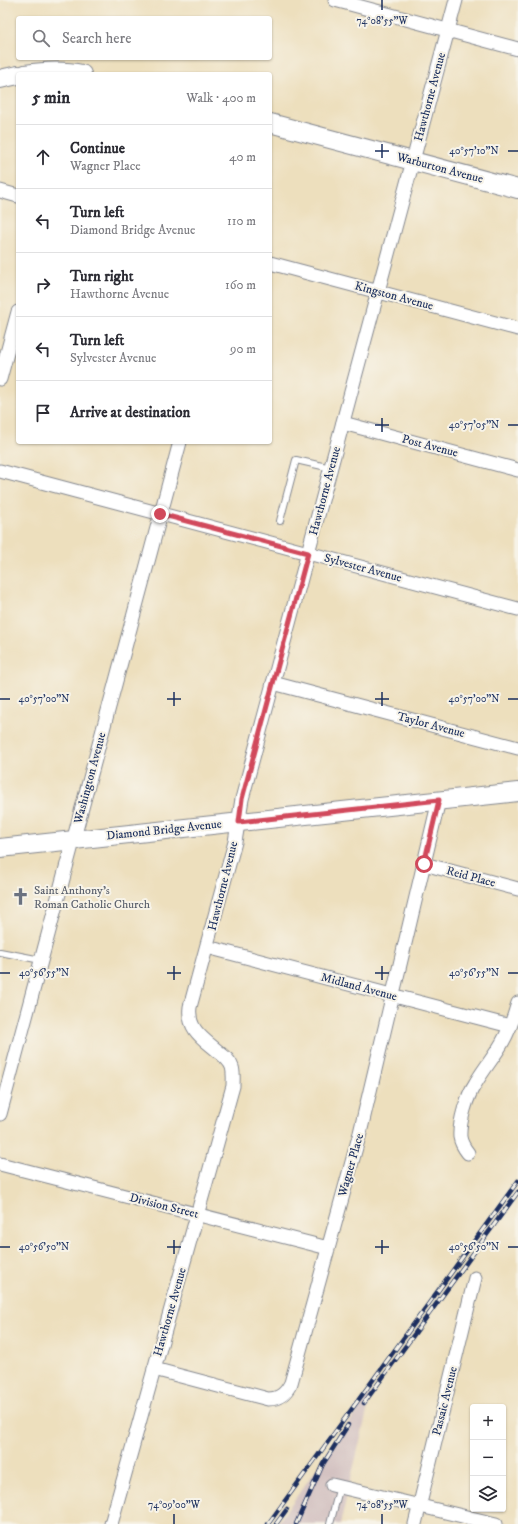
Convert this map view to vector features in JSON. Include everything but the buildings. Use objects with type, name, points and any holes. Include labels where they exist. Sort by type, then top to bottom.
[{"type":"street","points":[[335,0],[518,49]]},
{"type":"street","name":"Hawthorne Avenue","points":[[111,1524],[233,1086],[232,1067],[227,1059],[195,1031],[189,1016],[190,1007],[239,822],[242,799],[456,0]]},
{"type":"street","points":[[41,72],[68,72]]},
{"type":"street","points":[[0,79],[16,75]]},
{"type":"street","name":"Warburton Avenue","points":[[272,124],[518,189]]},
{"type":"street","points":[[0,191],[16,195]]},
{"type":"street","name":"Kingston Avenue","points":[[272,264],[518,329]]},
{"type":"street","points":[[0,379],[15,335]]},
{"type":"street","name":"Post Avenue","points":[[343,423],[518,470]]},
{"type":"street","name":"Washington Avenue","points":[[0,1114],[179,444]]},
{"type":"street","name":"Sylvester Avenue","points":[[0,471],[518,609]]},
{"type":"street","name":"Taylor Avenue","points":[[273,683],[518,748]]},
{"type":"street","name":"Diamond Bridge Avenue","points":[[0,848],[518,792]]},
{"type":"street","name":"Wagner Place","points":[[154,1369],[268,1399],[275,1399],[287,1391],[291,1382],[360,1133],[439,800]]},
{"type":"street","name":"Reid Place","points":[[424,864],[518,890]]},
{"type":"street","name":"Midland Avenue","points":[[207,947],[510,1026]]},
{"type":"street","points":[[468,1154],[462,1146],[460,1137],[467,1100],[474,1085],[502,1043],[518,1003]]},
{"type":"street","name":"Division Street","points":[[0,1164],[328,1248]]},
{"type":"street","name":"Passaic Avenue","points":[[415,1524],[475,1278]]},
{"type":"street","points":[[336,1486],[496,1524]]},
{"type":"lane","points":[[280,521],[296,460],[331,468]]},
{"type":"lane","points":[[0,952],[41,960]]},
{"type":"lane","points":[[330,1524],[336,1486]]},
{"type":"shaded area","points":[[372,1391],[340,1524],[277,1524]]},
{"type":"railway","points":[[268,1524],[518,1181]]},
{"type":"railway","points":[[364,1403],[518,1192]]},
{"type":"railway","points":[[296,1524],[323,1464],[348,1425]]},
{"type":"railway","points":[[276,1524],[287,1509]]},
{"type":"place","name":"Saint Anthony's Roman Catholic Church","points":[[21,897]]},
{"type":"route","points":[[160,514],[308,553],[242,799],[239,822],[439,800],[424,864]]}]
